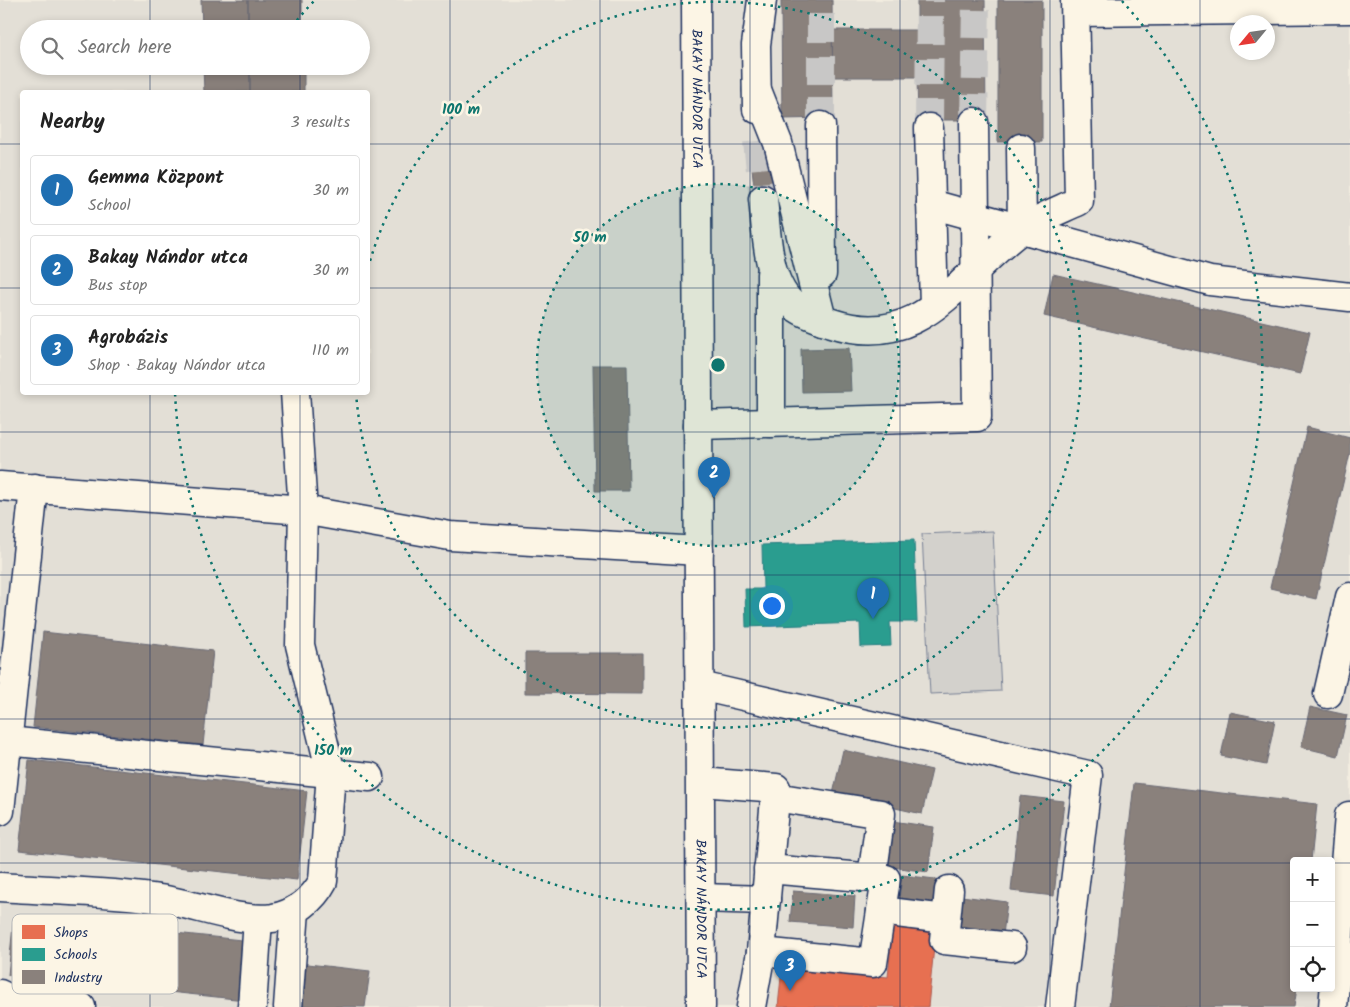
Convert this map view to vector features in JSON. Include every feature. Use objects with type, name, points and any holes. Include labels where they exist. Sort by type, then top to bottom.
[{"type":"street","name":"BAKAY NÁNDOR UTCA","points":[[696,0],[701,1007]]},
{"type":"street","points":[[757,141],[756,45],[762,0]]},
{"type":"street","points":[[763,199],[771,258],[778,286],[786,299],[799,310],[850,329],[871,331],[893,329],[912,321],[934,306],[1022,229],[1079,200],[1076,6],[1350,9]]},
{"type":"street","points":[[757,90],[778,143],[822,320]]},
{"type":"street","points":[[698,425],[976,417],[974,122]]},
{"type":"street","points":[[821,126],[822,320]]},
{"type":"street","points":[[929,128],[934,306]]},
{"type":"street","points":[[1021,148],[1022,229]]},
{"type":"street","points":[[931,204],[1210,281],[1350,297]]},
{"type":"street","points":[[771,258],[771,422]]},
{"type":"street","points":[[0,887],[160,899],[258,919],[275,918],[295,910],[308,902],[317,892],[323,881],[331,773],[300,645],[303,510],[295,395]]},
{"type":"street","points":[[0,486],[303,510],[450,536],[699,552]]},
{"type":"street","points":[[0,811],[34,488]]},
{"type":"street","points":[[1328,694],[1350,597]]},
{"type":"street","points":[[700,686],[1088,775],[1060,1007]]},
{"type":"street","points":[[7,741],[370,777]]},
{"type":"street","points":[[701,782],[776,788],[761,952],[751,1007]]},
{"type":"street","points":[[775,797],[882,814],[872,877]]},
{"type":"street","points":[[1333,1007],[1349,816]]},
{"type":"street","points":[[761,952],[873,963],[886,880],[872,877],[768,868]]},
{"type":"street","points":[[949,890],[944,940],[1012,947]]},
{"type":"street","points":[[701,898],[766,900]]},
{"type":"street","points":[[288,1007],[295,910]]},
{"type":"street","points":[[881,911],[945,919]]},
{"type":"street","points":[[252,1007],[258,919]]},
{"type":"street","points":[[0,994],[32,1002],[81,1007]]},
{"type":"shaded area","points":[[0,0],[1350,0],[1350,1007],[0,1007]]},
{"type":"shaded area","points":[[993,531],[1001,691],[930,694],[922,534]]},
{"type":"building: Shops","points":[[893,923],[936,927],[928,1007],[778,1007],[782,967],[888,977]]},
{"type":"building: Schools","points":[[914,540],[917,622],[890,622],[891,646],[861,647],[860,623],[746,627],[745,589],[763,589],[762,545]]},
{"type":"building: Industry","points":[[201,0],[248,0],[248,20],[202,20]]},
{"type":"building: Industry","points":[[248,0],[302,0],[302,20],[248,20]]},
{"type":"building: Industry","points":[[781,0],[832,0],[833,118],[782,119]]},
{"type":"building: Industry","points":[[917,0],[985,0],[986,120],[918,120],[917,77],[833,77],[832,30],[917,30]]},
{"type":"building: Industry","points":[[998,0],[1042,0],[1042,142],[998,142]]},
{"type":"building: Industry","points":[[203,75],[250,75],[250,90],[204,90]]},
{"type":"building: Industry","points":[[250,75],[304,75],[304,90],[250,90]]},
{"type":"building: Industry","points":[[771,150],[776,191],[755,194],[750,152]]},
{"type":"building: Industry","points":[[1053,274],[1310,332],[1300,374],[1044,316]]},
{"type":"building: Industry","points":[[849,348],[851,391],[802,392],[801,349]]},
{"type":"building: Industry","points":[[593,365],[627,365],[629,491],[595,491]]},
{"type":"building: Industry","points":[[1307,427],[1350,438],[1350,453],[1316,599],[1270,588]]},
{"type":"building: Industry","points":[[43,632],[213,651],[203,745],[33,727]]},
{"type":"building: Industry","points":[[525,653],[642,653],[642,694],[525,693]]},
{"type":"building: Industry","points":[[1310,707],[1347,715],[1338,756],[1301,747]]},
{"type":"building: Industry","points":[[1230,712],[1275,721],[1266,765],[1221,756]]},
{"type":"building: Industry","points":[[843,750],[932,770],[922,814],[833,794]]},
{"type":"building: Industry","points":[[29,760],[307,791],[297,880],[19,850]]},
{"type":"building: Industry","points":[[1134,783],[1317,804],[1311,857],[1290,857],[1290,992],[1296,992],[1294,1007],[1109,1007]]},
{"type":"building: Industry","points":[[1020,796],[1064,801],[1054,896],[1011,891]]},
{"type":"building: Industry","points":[[892,821],[934,827],[928,872],[886,866]]},
{"type":"building: Industry","points":[[902,875],[943,880],[939,906],[899,901]]},
{"type":"building: Industry","points":[[793,891],[855,896],[853,927],[790,922]]},
{"type":"building: Industry","points":[[954,895],[1007,902],[1003,935],[950,928]]},
{"type":"building: Industry","points":[[178,933],[251,941],[245,1000],[178,993]]},
{"type":"building: Industry","points":[[12,936],[12,975],[8,975]]},
{"type":"building: Industry","points":[[299,963],[370,971],[365,1007],[294,1006]]},
{"type":"tunnel","points":[[821,0],[821,126]]},
{"type":"tunnel","points":[[929,128],[930,0]]},
{"type":"tunnel","points":[[974,122],[976,0]]},
{"type":"tunnel","points":[[757,141],[763,199]]},
{"type":"place","name":"Bakay Nándor utca","points":[[714,498]]},
{"type":"place","name":"Gemma Központ","points":[[873,619]]},
{"type":"place","name":"Agrobázis","points":[[790,991]]}]
